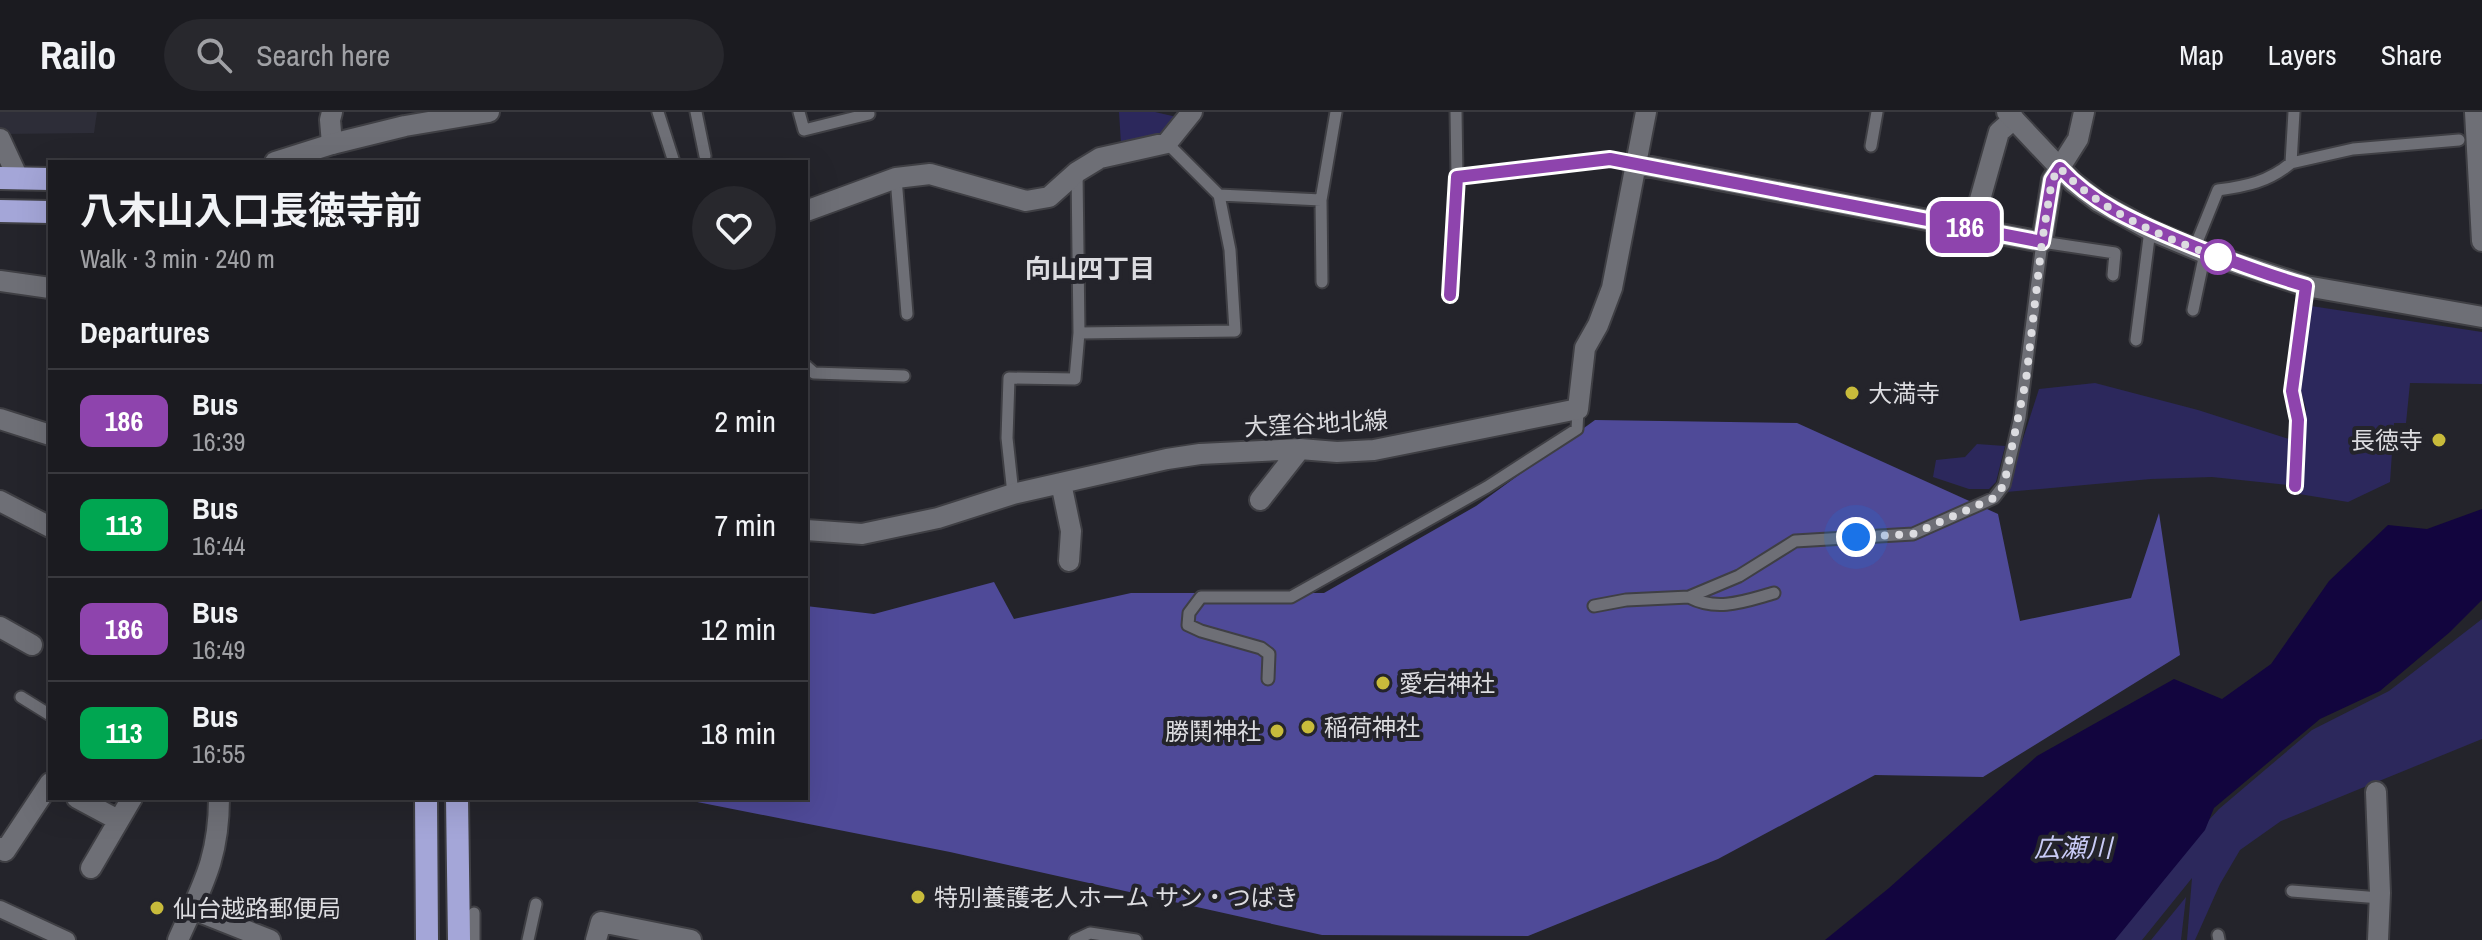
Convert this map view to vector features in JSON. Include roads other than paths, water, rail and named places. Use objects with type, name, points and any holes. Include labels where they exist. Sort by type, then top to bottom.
[{"type":"highway","points":[[9,178],[48,179]]},
{"type":"highway","points":[[0,211],[48,212]]},
{"type":"highway","points":[[426,800],[427,940]]},
{"type":"highway","points":[[457,800],[459,940]]},
{"type":"street","points":[[332,112],[332,144]]},
{"type":"street","points":[[281,160],[405,126],[489,112]]},
{"type":"street","points":[[808,210],[896,178],[930,174],[1026,201],[1049,197],[1077,172],[1100,158],[1167,143],[1192,112]]},
{"type":"street","points":[[1578,409],[1585,348],[1598,325],[1612,288],[1646,112]]},
{"type":"street","points":[[1636,164],[2042,242],[2052,180],[2078,139],[2084,112]]},
{"type":"street","points":[[2475,112],[2482,241]]},
{"type":"street","points":[[1972,228],[1999,132],[2010,116],[2073,182],[2099,202],[2150,230],[2306,286],[2482,317]]},
{"type":"street","points":[[0,139],[9,178]]},
{"type":"street","points":[[0,281],[48,288]]},
{"type":"street","name":"大窪谷地北線","points":[[808,530],[862,534],[938,518],[1013,494],[1178,458],[1300,449],[1337,452],[1374,450],[1578,409]]},
{"type":"street","points":[[0,419],[48,434]]},
{"type":"street","points":[[1260,500],[1300,449]]},
{"type":"street","points":[[1061,483],[1071,531],[1069,561]]},
{"type":"street","points":[[0,501],[48,526]]},
{"type":"street","points":[[0,627],[32,645]]},
{"type":"street","points":[[2,852],[48,786]]},
{"type":"street","points":[[2376,792],[2380,898],[2378,940]]},
{"type":"street","points":[[81,800],[118,820]]},
{"type":"street","points":[[91,868],[131,800]]},
{"type":"street","points":[[178,940],[214,856],[219,800]]},
{"type":"street","points":[[0,909],[67,940]]},
{"type":"street","points":[[192,909],[270,940]]},
{"type":"street","points":[[596,940],[601,922],[691,940]]},
{"type":"lane","points":[[658,112],[673,160]]},
{"type":"lane","points":[[696,112],[705,156]]},
{"type":"lane","points":[[799,112],[804,130],[869,114]]},
{"type":"lane","points":[[1322,282],[1321,200],[1336,112]]},
{"type":"lane","points":[[1450,295],[1457,177],[1456,112]]},
{"type":"lane","points":[[1871,146],[1877,112]]},
{"type":"lane","points":[[2291,163],[2294,112]]},
{"type":"lane","points":[[2193,310],[2200,250],[2218,190],[2259,183],[2278,174],[2291,163],[2353,149],[2459,140]]},
{"type":"lane","points":[[1079,333],[1235,331],[1230,250],[1219,195],[1167,143]]},
{"type":"lane","points":[[1457,177],[1610,159],[1636,164]]},
{"type":"lane","points":[[1013,494],[1007,438],[1009,378],[1075,379],[1079,333],[1077,172]]},
{"type":"lane","points":[[896,178],[907,314]]},
{"type":"lane","points":[[1219,195],[1321,200]]},
{"type":"lane","points":[[2136,340],[2150,230]]},
{"type":"lane","points":[[1594,606],[1626,600],[1689,597],[1739,576],[1795,541],[1913,534],[1994,498],[2004,485],[2020,417],[2042,242],[2115,253],[2113,275]]},
{"type":"lane","points":[[2295,486],[2298,420],[2292,391],[2306,286]]},
{"type":"lane","points":[[808,368],[814,373],[904,376]]},
{"type":"lane","points":[[1268,679],[1269,654],[1261,648],[1188,625],[1189,613],[1201,597],[1291,597],[1487,487],[1577,429],[1578,409]]},
{"type":"lane","points":[[1689,597],[1703,604],[1719,605],[1774,593]]},
{"type":"lane","points":[[21,697],[48,714]]},
{"type":"lane","points":[[2292,891],[2380,898]]},
{"type":"lane","points":[[528,940],[536,904]]},
{"type":"lane","points":[[474,913],[474,940]]},
{"type":"lane","points":[[1075,940],[1090,933],[1136,940]]},
{"type":"water","name":"広瀬川","points":[[2482,509],[2482,600],[2450,632],[2380,691],[2320,719],[2214,808],[2205,830],[2115,940],[1825,940],[1889,888],[2037,756],[2174,679],[2222,699],[2271,664],[2329,581],[2388,525],[2427,529]]},
{"type":"place","name":"大満寺","points":[[1852,393]]},
{"type":"place","name":"長徳寺","points":[[2439,440]]},
{"type":"place","name":"愛宕神社","points":[[1383,683]]},
{"type":"place","name":"稲荷神社","points":[[1308,727]]},
{"type":"place","name":"勝鬨神社","points":[[1277,731]]},
{"type":"place","name":"特別養護老人ホーム サン・つばき","points":[[918,897]]},
{"type":"place","name":"仙台越路郵便局","points":[[157,908]]},
{"type":"district","name":"向山四丁目","points":[[1090,268]]}]
